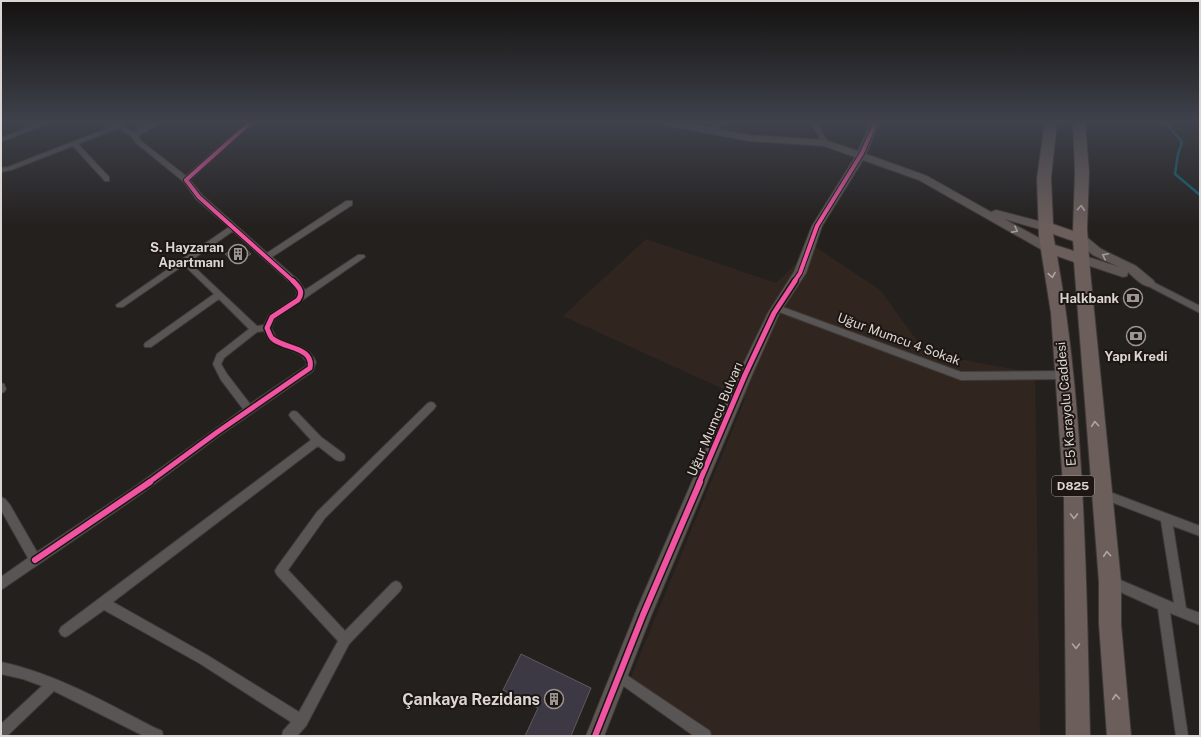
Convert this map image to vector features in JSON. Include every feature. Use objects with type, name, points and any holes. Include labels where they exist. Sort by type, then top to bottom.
[{"type":"highway","name":"E5 Karayolu Caddesi","points":[[1047,156],[1044,178],[1046,227],[1059,313],[1074,499],[1078,736]]},
{"type":"highway","name":"D825","points":[[1081,156],[1080,238],[1110,582],[1110,624],[1120,736]]},
{"type":"highway","points":[[1046,227],[1080,238]]},
{"type":"highway","points":[[1048,248],[1082,259]]},
{"type":"street","points":[[1,170],[9,169],[41,156]]},
{"type":"street","points":[[86,156],[107,179]]},
{"type":"street","points":[[156,156],[186,180],[199,197],[295,282],[301,290],[301,296]]},
{"type":"street","points":[[186,180],[212,156]]},
{"type":"street","name":"Uğur Mumcu Bulvarı","points":[[595,736],[745,375],[777,308],[800,273],[817,226],[859,156]]},
{"type":"street","points":[[864,156],[923,178],[1048,248]]},
{"type":"street","points":[[957,197],[984,209],[1046,227]]},
{"type":"street","points":[[266,257],[349,203]]},
{"type":"street","points":[[120,305],[233,228]]},
{"type":"street","points":[[1080,238],[1097,252],[1132,269],[1149,283]]},
{"type":"street","points":[[267,328],[272,317],[298,300],[301,296],[361,257]]},
{"type":"street","points":[[1082,259],[1149,283],[1200,310]]},
{"type":"street","points":[[184,262],[255,329]]},
{"type":"street","points":[[148,345],[219,295]]},
{"type":"street","name":"Uğur Mumcu 4 Sokak","points":[[777,308],[961,376],[1064,375]]},
{"type":"street","points":[[249,410],[224,377],[217,364],[220,356],[255,329],[267,328]]},
{"type":"street","points":[[1,584],[137,491],[249,410],[306,372],[311,365],[308,355],[273,339],[267,328]]},
{"type":"street","points":[[345,640],[281,571],[322,515],[364,470],[431,406]]},
{"type":"street","points":[[294,415],[318,440],[340,457]]},
{"type":"street","points":[[65,631],[318,440]]},
{"type":"street","points":[[1102,494],[1200,530]]},
{"type":"street","points":[[1,502],[35,560]]},
{"type":"street","points":[[1166,518],[1181,612]]},
{"type":"street","points":[[1110,582],[1200,619]]},
{"type":"street","points":[[288,736],[301,721],[345,640],[396,587]]},
{"type":"street","points":[[103,603],[203,659],[301,721]]},
{"type":"street","points":[[1163,605],[1182,736]]},
{"type":"street","points":[[1,668],[10,669],[53,684],[134,723],[157,736]]},
{"type":"street","points":[[619,676],[705,736]]},
{"type":"street","points":[[1,733],[53,684]]},
{"type":"shaded area","points":[[646,239],[776,283],[814,246],[880,290],[926,353],[1035,373],[1040,736],[712,736],[631,677],[745,399],[563,316]]},
{"type":"building","name":"S. Hayzaran Apartmanı","points":[[241,245],[251,254],[235,263],[225,254]]},
{"type":"building","name":"Çankaya Rezidans","points":[[521,654],[591,688],[571,736],[525,736],[538,708],[503,690]]},
{"type":"waterway","points":[[1178,156],[1175,174],[1200,195]]},
{"type":"cycle path","points":[[35,560],[137,491],[216,433],[310,368],[311,362],[309,357],[304,353],[273,339],[267,328],[272,317],[298,300],[301,296],[301,290],[295,282],[199,197],[186,180],[212,156]]},
{"type":"cycle path","points":[[595,736],[643,615],[745,375],[774,313],[800,273],[817,226],[860,156]]},
{"type":"place","name":"S. Hayzaran Apartmanı","points":[[238,254]]},
{"type":"place","name":"Halkbank","points":[[1133,298]]},
{"type":"place","name":"Yapı Kredi","points":[[1136,336]]},
{"type":"place","name":"Çankaya Rezidans","points":[[554,699]]}]
